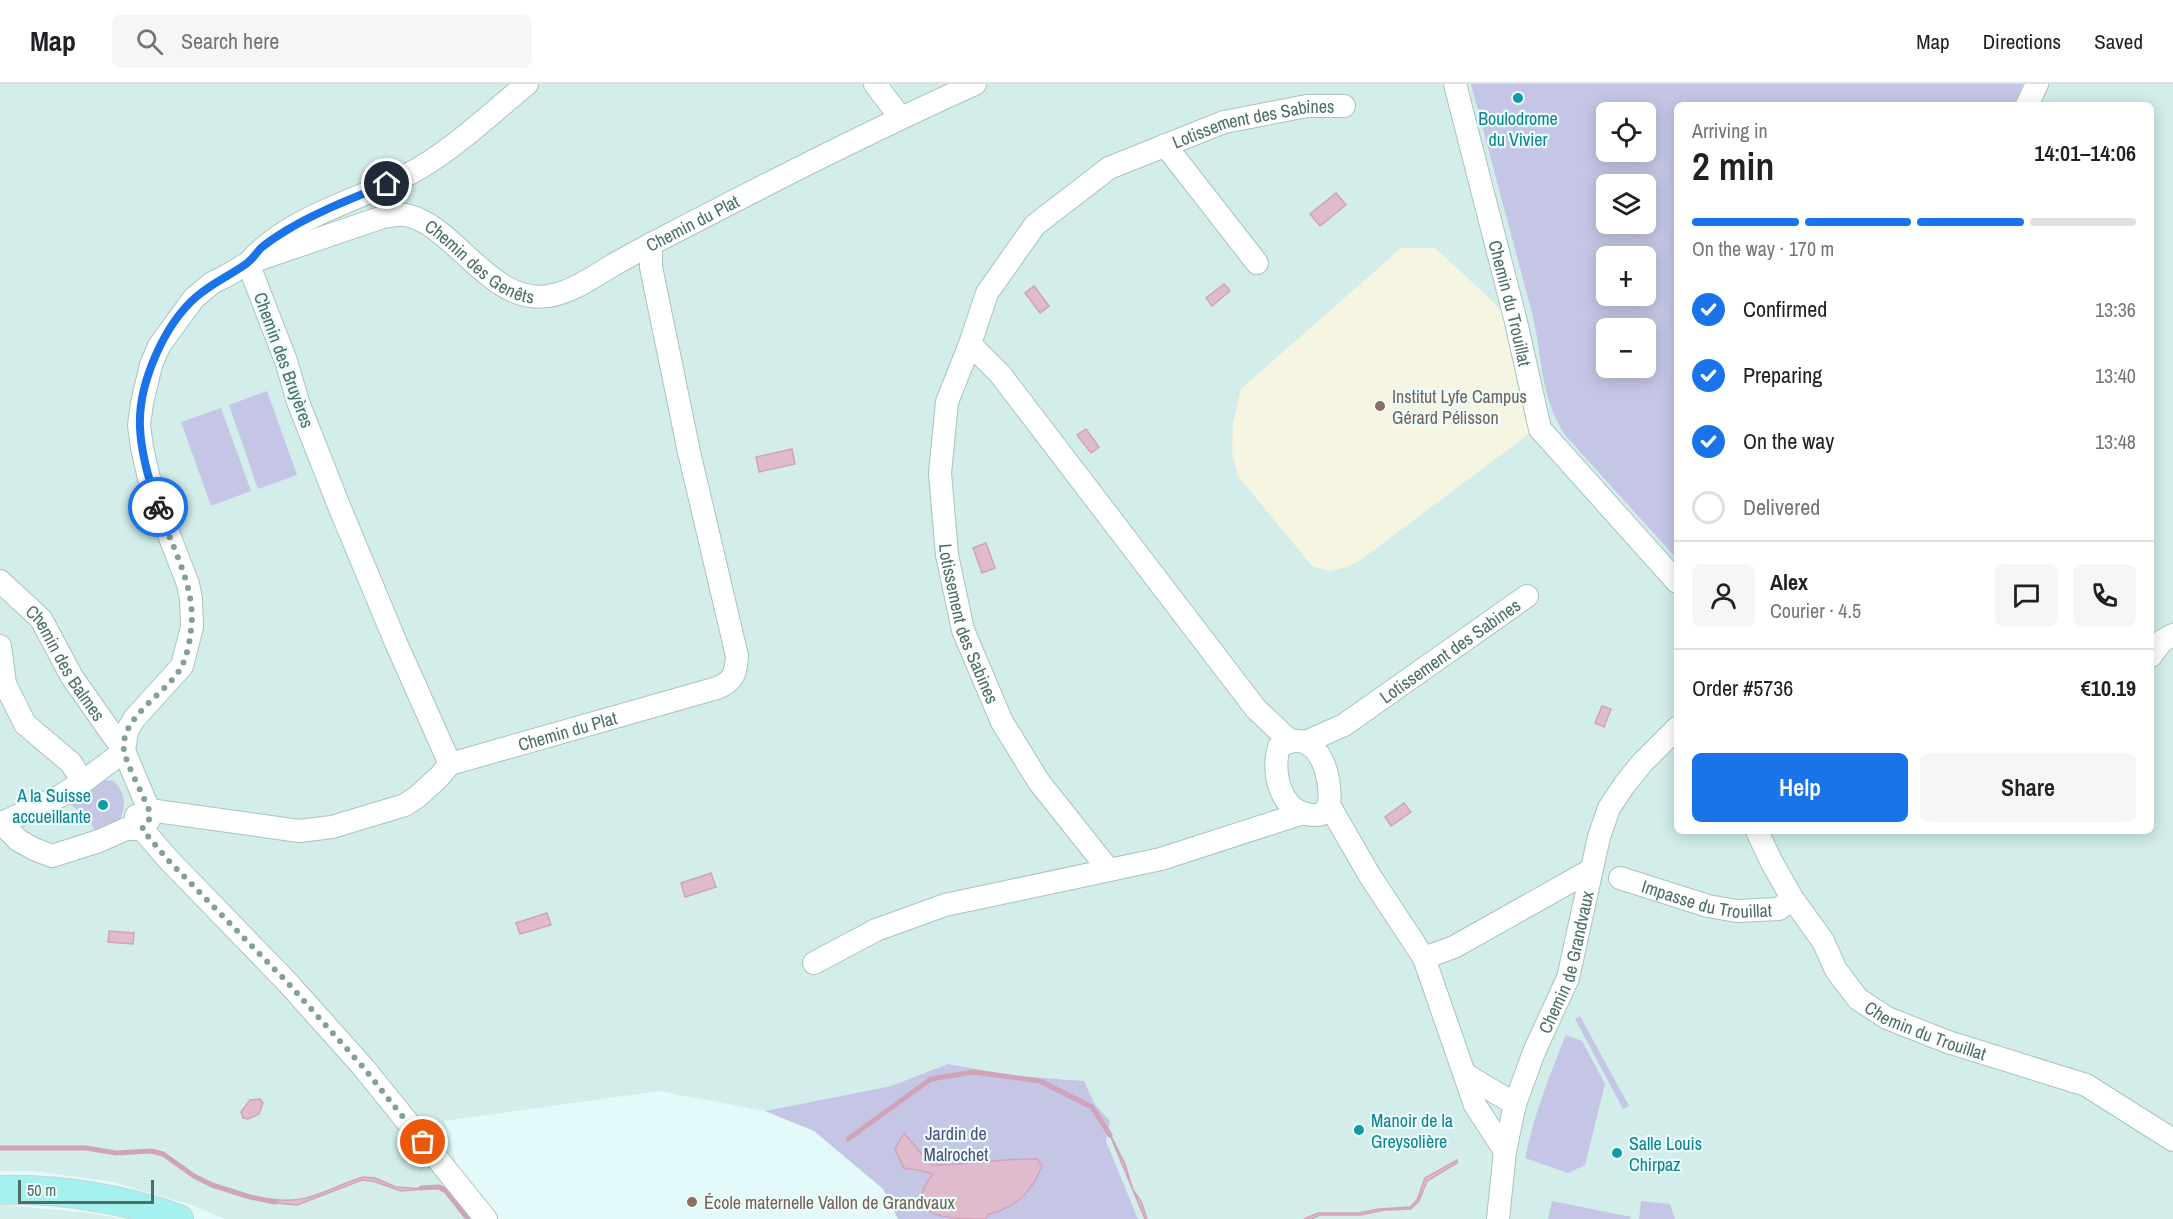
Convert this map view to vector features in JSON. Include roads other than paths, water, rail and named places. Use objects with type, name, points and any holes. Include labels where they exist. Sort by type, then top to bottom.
[{"type":"main road","points":[[0,1190],[61,1193],[110,1200],[153,1209],[179,1219]]},
{"type":"street","points":[[248,263],[261,248],[287,230],[315,215],[405,176],[432,161],[468,134],[526,84]]},
{"type":"street","points":[[875,84],[900,117]]},
{"type":"street","name":"Chemin du Plat","points":[[450,764],[728,684],[736,671],[737,656],[689,452],[651,267],[651,244],[900,117],[975,84]]},
{"type":"street","name":"Chemin du Trouillat","points":[[1455,84],[1516,322],[1540,429],[1674,579]]},
{"type":"street","points":[[2028,102],[2037,84]]},
{"type":"street","name":"Lotissement des Sabines","points":[[1109,870],[1039,782],[1026,762],[1002,722],[963,630],[947,555],[940,472],[947,402],[987,293],[1035,225],[1109,168],[1224,122],[1307,106],[1344,106]]},
{"type":"street","name":"Lotissement des Sabines","points":[[1165,145],[1257,263]]},
{"type":"street","name":"Chemin des Genêts","points":[[118,755],[134,719],[182,666],[192,627],[188,584],[152,491],[139,425],[151,365],[159,346],[194,298],[212,283],[248,263],[383,217],[403,215],[428,224],[496,282],[521,294],[548,296],[588,281],[651,244]]},
{"type":"street","name":"Chemin des Bruyères","points":[[248,263],[286,361],[298,402],[339,506],[450,764]]},
{"type":"street","points":[[814,963],[876,930],[945,905],[1161,859],[1239,832],[1315,812],[1330,795],[1324,763],[1317,751],[1291,743],[1257,709],[1000,374],[970,344]]},
{"type":"street","name":"Chemin des Balmes","points":[[0,581],[41,619],[118,755],[127,797],[146,820]]},
{"type":"street","name":"Lotissement des Sabines","points":[[1291,743],[1344,725],[1527,596]]},
{"type":"street","points":[[2154,652],[2162,641],[2173,635]]},
{"type":"street","points":[[0,646],[5,684],[25,724],[71,763],[83,782]]},
{"type":"street","name":"Lotissement des Sabines","points":[[1324,763],[1344,725]]},
{"type":"street","name":"Chemin de Grandvaux","points":[[1498,1218],[1504,1150],[1515,1104],[1534,1052],[1568,978],[1599,837],[1610,808],[1625,784],[1674,731]]},
{"type":"street","points":[[1291,743],[1275,760],[1279,790],[1289,803],[1315,812],[1363,863],[1424,958],[1475,1105],[1504,1150]]},
{"type":"street","points":[[118,755],[83,782],[60,796],[1,823],[18,840],[52,856],[99,841],[146,820],[299,831],[332,827],[405,805],[439,777],[450,764]]},
{"type":"street","points":[[1239,832],[1265,812],[1279,790]]},
{"type":"street","points":[[146,820],[168,860],[288,983],[363,1067],[484,1218]]},
{"type":"street","name":"Chemin du Trouillat","points":[[1758,834],[1792,898],[1823,941],[1836,970],[1858,999],[1887,1018],[1948,1042],[2086,1085],[2173,1140]]},
{"type":"street","points":[[1424,958],[1454,947],[1591,870]]},
{"type":"street","name":"Impasse du Trouillat","points":[[1620,878],[1708,906],[1737,911],[1779,909],[1792,898]]},
{"type":"street","points":[[1466,1075],[1515,1104]]},
{"type":"waterway","points":[[848,1139],[931,1079],[973,1072],[1040,1081],[1092,1107],[1110,1135]]},
{"type":"waterway","points":[[0,1148],[86,1148],[116,1153],[151,1151],[163,1154],[194,1176],[212,1185],[275,1202]]},
{"type":"waterway","points":[[421,1188],[439,1187],[446,1191],[468,1219]]},
{"type":"place","name":"Boulodrome du Vivier","points":[[1518,98]]},
{"type":"place","name":"Institut Lyfe Campus Gérard Pélisson","points":[[1380,406]]},
{"type":"place","name":"A la Suisse accueillante","points":[[103,805]]},
{"type":"place","name":"Manoir de la Greysolière","points":[[1359,1130]]},
{"type":"place","name":"Salle Louis Chirpaz","points":[[1617,1153]]},
{"type":"place","name":"École maternelle Vallon de Grandvaux","points":[[692,1202]]},
{"type":"park label","name":"Jardin de Malrochet","points":[[956,1143]]}]
